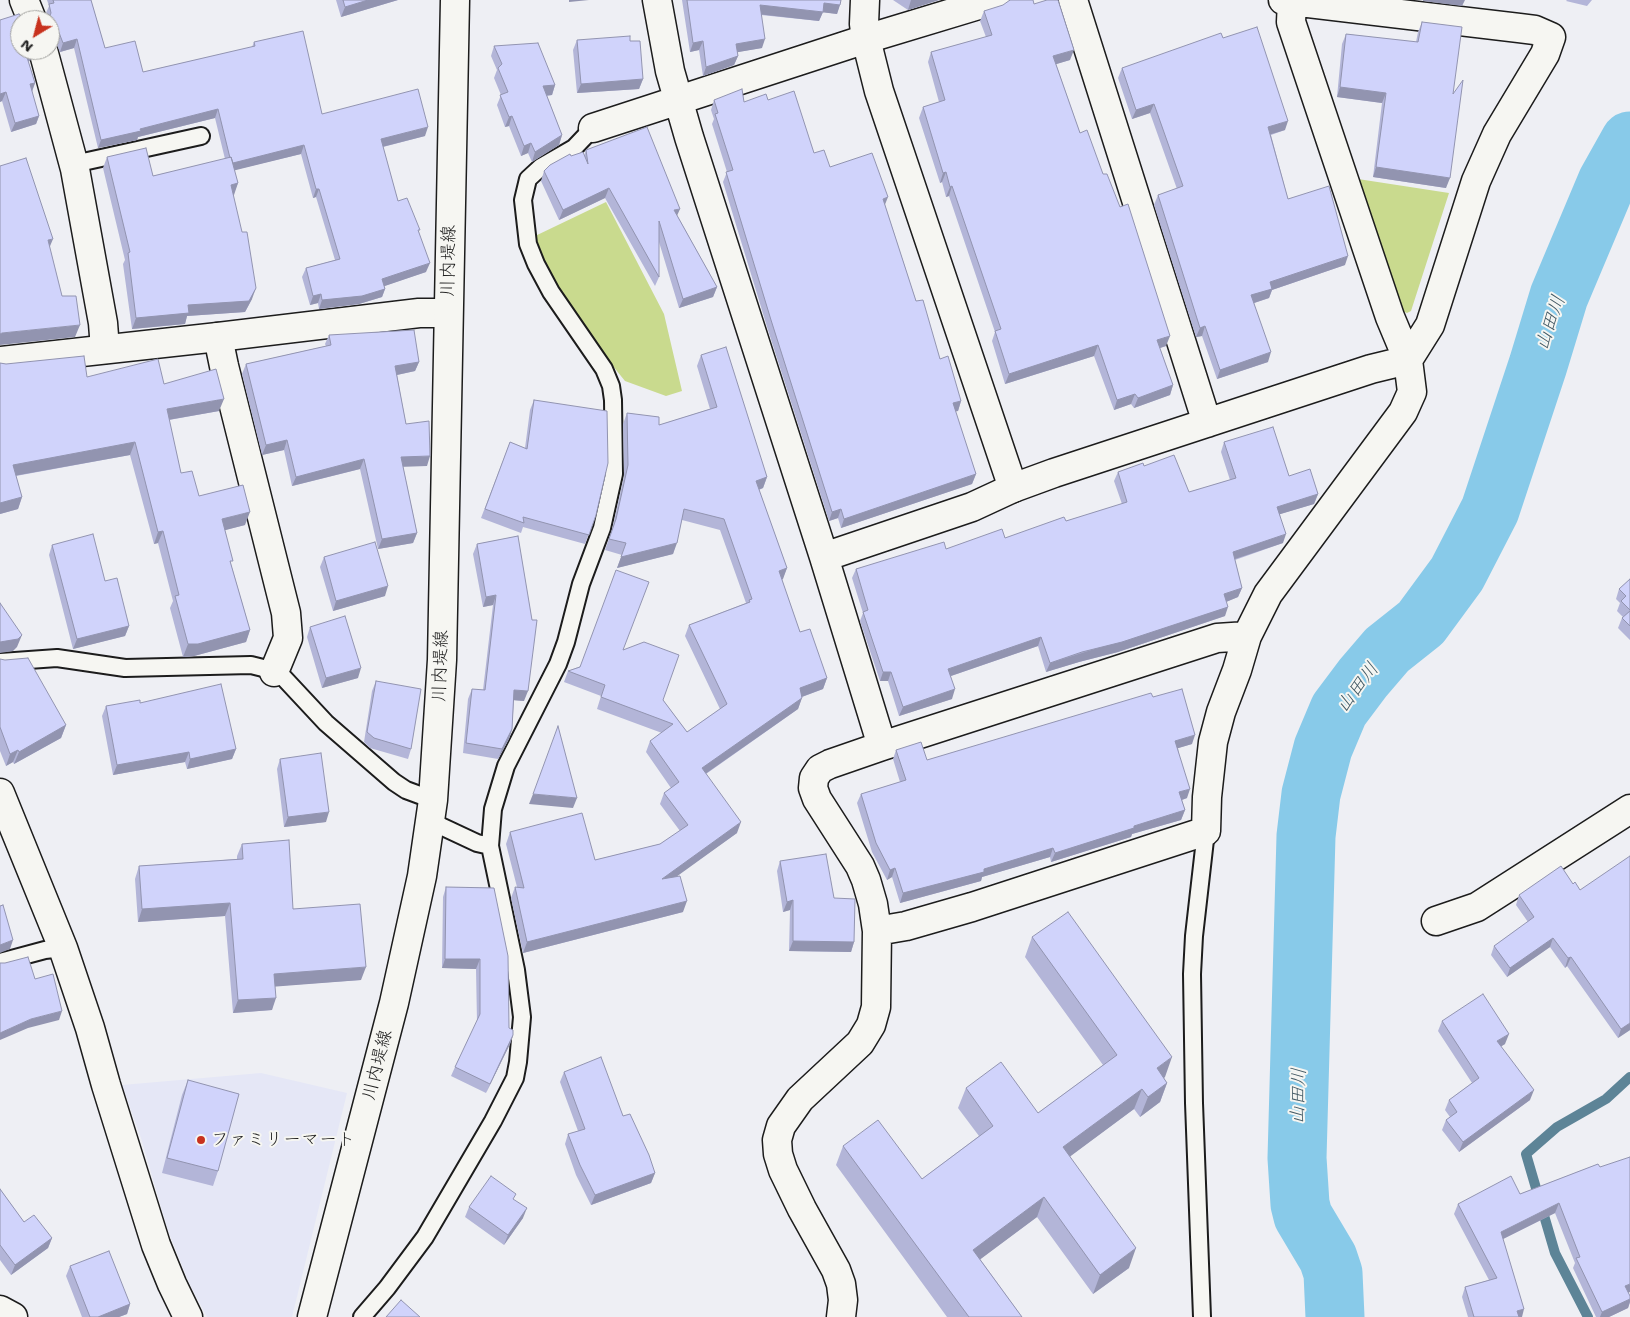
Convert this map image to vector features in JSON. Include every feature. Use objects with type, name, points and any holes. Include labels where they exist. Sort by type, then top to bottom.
[{"type":"street","name":"川内堤線","points":[[318,1316],[394,1003],[422,876],[432,810],[442,660],[455,0]]},
{"type":"street","points":[[657,0],[670,71],[678,100],[824,557],[882,746]]},
{"type":"street","points":[[865,0],[864,24],[866,39],[879,91],[1013,488]]},
{"type":"street","points":[[593,128],[831,52],[866,39],[995,0]]},
{"type":"street","points":[[1073,0],[1206,423]]},
{"type":"street","points":[[824,557],[972,507],[1013,488],[1371,369],[1408,360],[1430,325],[1476,181],[1497,134],[1545,54],[1551,37],[1535,30],[1287,0],[1291,22],[1390,317],[1408,360],[1412,392],[1403,412],[1268,594],[1247,636],[1237,670],[1221,712],[1213,742],[1207,797],[1206,832],[972,907],[906,926],[877,931]]},
{"type":"street","points":[[46,60],[74,164],[103,323],[105,349]]},
{"type":"street","points":[[0,361],[419,313],[448,313]]},
{"type":"street","points":[[218,337],[286,614],[288,638],[274,672]]},
{"type":"street","points":[[841,1317],[843,1300],[841,1284],[836,1270],[783,1170],[778,1154],[777,1140],[781,1126],[800,1099],[855,1048],[871,1025],[876,1007],[877,931],[873,904],[866,880],[860,866],[817,799],[813,788],[814,778],[820,769],[830,764],[882,746],[1217,638],[1247,636]]},
{"type":"street","points":[[0,793],[63,948],[90,1028],[106,1086],[156,1245],[188,1317]]},
{"type":"street","points":[[1436,921],[1477,907],[1630,810]]},
{"type":"street","points":[[0,1310],[13,1317]]},
{"type":"lane","points":[[362,1317],[387,1288],[424,1238],[493,1122],[515,1078],[522,1017],[516,970],[490,846],[493,809],[506,766],[558,664],[566,642],[581,584],[602,528],[614,474],[614,400],[611,386],[604,369],[551,292],[536,264],[528,244],[523,200],[528,179],[541,167],[574,148],[593,128]]},
{"type":"lane","points":[[74,164],[201,136]]},
{"type":"lane","points":[[0,662],[57,658],[125,668],[251,666],[264,668],[284,678],[326,723],[394,782],[477,843],[490,846]]},
{"type":"lane","points":[[1202,1317],[1194,1103],[1192,974],[1194,936],[1206,832]]},
{"type":"lane","points":[[0,962],[63,948]]},
{"type":"shaded area","points":[[261,1073],[347,1093],[292,1317],[207,1317],[189,1283],[167,1228],[142,1141],[122,1085]]},
{"type":"green space","points":[[1358,179],[1449,193],[1411,311],[1407,313],[1402,311]]},
{"type":"green space","points":[[606,202],[664,314],[682,391],[666,396],[625,381],[596,345],[548,273],[533,237]]},
{"type":"building","points":[[53,0],[91,0],[105,48],[135,41],[143,72],[255,46],[254,42],[303,31],[322,114],[418,89],[428,127],[381,139],[398,201],[407,198],[420,230],[418,230],[430,263],[382,279],[385,289],[362,296],[322,300],[321,294],[313,296],[306,268],[340,259],[319,189],[316,189],[304,145],[233,163],[230,158],[218,109],[140,129],[141,131],[101,140],[77,39],[63,43],[60,35],[60,10],[50,10],[49,4],[54,3]]},
{"type":"building","points":[[343,0],[368,0],[345,7]]},
{"type":"building","points":[[687,0],[841,0],[840,5],[824,3],[823,12],[760,5],[765,39],[736,44],[738,56],[706,67],[703,41],[693,43]]},
{"type":"building","points":[[1010,0],[1033,0],[1034,4],[1047,0],[1058,0],[1074,50],[1053,56],[1080,133],[1087,130],[1103,174],[1107,174],[1120,207],[1128,204],[1170,336],[1157,340],[1173,385],[1138,398],[1135,394],[1117,400],[1098,345],[1009,374],[995,331],[1001,329],[952,186],[950,187],[946,172],[943,173],[923,107],[945,100],[931,52],[992,35],[984,11],[1003,5]]},
{"type":"building","points":[[10,17],[10,60],[28,60],[35,83],[30,84],[39,116],[15,123],[6,92],[0,94],[0,20]]},
{"type":"building","points":[[1422,22],[1462,27],[1453,94],[1463,80],[1450,178],[1376,167],[1386,93],[1340,87],[1346,34],[1418,42]]},
{"type":"building","points":[[1257,27],[1288,121],[1268,127],[1288,199],[1329,186],[1348,256],[1270,282],[1272,289],[1251,295],[1271,352],[1220,370],[1205,326],[1200,328],[1158,195],[1183,186],[1154,104],[1136,110],[1122,68],[1221,33],[1223,38]]},
{"type":"building","points":[[630,36],[630,41],[640,41],[643,79],[581,84],[577,40]]},
{"type":"building","points":[[538,43],[555,85],[543,86],[562,135],[535,152],[531,143],[524,146],[512,116],[509,117],[500,95],[508,92],[498,68],[502,64],[494,46]]},
{"type":"building","points":[[742,89],[744,102],[766,94],[768,100],[794,91],[814,153],[824,150],[830,167],[872,153],[888,197],[883,199],[916,301],[923,300],[940,359],[948,356],[961,401],[953,403],[976,474],[844,519],[841,509],[832,512],[726,172],[733,170],[715,114],[718,113],[714,100]]},
{"type":"building","points":[[647,127],[680,209],[674,210],[717,287],[683,299],[659,221],[659,277],[609,188],[563,210],[544,171],[550,165],[570,154],[571,156],[583,152],[588,164],[586,150]]},
{"type":"building","points":[[146,148],[153,176],[231,157],[238,183],[231,185],[242,232],[247,232],[256,288],[249,301],[188,305],[189,313],[136,318],[128,253],[130,252],[107,157]]},
{"type":"building","points":[[26,158],[53,239],[48,240],[62,296],[76,296],[80,325],[0,334],[0,166]]},
{"type":"building","points":[[414,330],[419,362],[395,366],[406,424],[429,421],[430,456],[401,457],[417,533],[382,539],[364,459],[296,477],[287,440],[266,445],[246,364],[331,345],[329,335]]},
{"type":"building","points":[[726,347],[767,477],[756,481],[787,568],[779,571],[800,632],[810,629],[827,678],[800,688],[802,698],[702,768],[741,822],[662,879],[680,876],[687,901],[527,942],[515,887],[524,888],[510,832],[582,813],[595,860],[660,844],[688,825],[664,793],[679,782],[650,741],[673,724],[601,697],[605,685],[568,671],[580,667],[616,570],[649,582],[623,650],[644,642],[679,655],[663,700],[687,732],[727,704],[689,625],[750,602],[749,600],[752,599],[724,519],[684,509],[677,543],[621,557],[626,543],[609,539],[616,519],[628,465],[627,413],[659,417],[659,425],[717,407],[701,355]]},
{"type":"building","points":[[84,356],[87,377],[158,359],[164,384],[216,369],[224,399],[167,409],[181,473],[192,471],[199,496],[243,485],[250,512],[222,519],[233,561],[230,561],[250,630],[198,644],[188,644],[175,596],[179,595],[163,531],[158,532],[135,442],[13,465],[22,497],[0,503],[0,363]]},
{"type":"building","points":[[534,400],[607,411],[608,463],[596,515],[589,535],[523,517],[524,523],[485,509],[510,442],[527,449]]},
{"type":"building","points":[[1273,427],[1289,476],[1310,469],[1318,494],[1277,507],[1286,534],[1233,552],[1242,588],[1224,594],[1228,607],[1122,642],[1082,652],[1050,663],[1041,637],[948,669],[955,689],[903,707],[891,672],[883,672],[863,612],[868,610],[856,569],[944,542],[946,549],[1002,529],[1005,538],[1064,517],[1066,521],[1127,502],[1118,472],[1143,463],[1144,466],[1174,455],[1189,492],[1236,478],[1224,442]]},
{"type":"building","points":[[93,534],[105,581],[117,578],[129,626],[77,639],[52,545]]},
{"type":"building","points":[[518,536],[532,620],[537,620],[528,691],[514,690],[512,729],[502,749],[466,743],[472,689],[485,690],[496,595],[486,597],[477,544]]},
{"type":"building","points":[[375,542],[388,586],[336,601],[324,557]]},
{"type":"building","points":[[1630,579],[1630,610],[1621,601],[1626,596],[1619,589]]},
{"type":"building","points":[[0,603],[22,635],[18,639],[0,642]]},
{"type":"building","points":[[1630,611],[1630,626],[1622,618]]},
{"type":"building","points":[[345,616],[361,668],[326,678],[310,627]]},
{"type":"building","points":[[28,658],[66,725],[19,752],[18,750],[10,754],[0,727],[0,659]]},
{"type":"building","points":[[376,681],[421,689],[411,749],[374,738],[367,732]]},
{"type":"building","points":[[221,684],[236,749],[190,759],[189,752],[117,765],[106,706],[140,700],[140,703]]},
{"type":"building","points":[[1182,689],[1195,735],[1175,741],[1190,789],[1179,792],[1185,810],[1055,853],[1053,848],[984,869],[984,872],[903,893],[895,868],[890,870],[876,843],[861,794],[906,780],[896,750],[921,742],[927,760],[1151,693],[1153,697]]},
{"type":"building","points":[[558,726],[577,798],[533,794]]},
{"type":"building","points":[[321,753],[329,812],[288,817],[280,759]]},
{"type":"building","points":[[289,840],[293,909],[360,904],[366,967],[274,974],[276,998],[238,1000],[230,903],[142,909],[139,866],[243,859],[242,844]]},
{"type":"building","points":[[826,854],[834,898],[855,899],[854,942],[793,941],[793,900],[787,902],[780,861]]},
{"type":"building","points":[[1630,856],[1630,1023],[1621,1029],[1571,957],[1568,958],[1553,938],[1510,968],[1494,946],[1534,917],[1519,895],[1561,866],[1573,884],[1575,882],[1580,890]]},
{"type":"building","points":[[446,887],[494,888],[508,956],[509,1028],[513,1030],[513,1035],[490,1084],[455,1067],[480,1014],[480,959],[445,959]]},
{"type":"building","points":[[3,905],[13,940],[0,945],[0,906]]},
{"type":"building","points":[[1068,912],[1172,1057],[1157,1068],[1167,1083],[1148,1097],[1142,1089],[1063,1147],[1136,1248],[1100,1275],[1044,1197],[973,1250],[1022,1317],[969,1317],[843,1146],[878,1120],[922,1179],[993,1126],[966,1088],[1001,1062],[1038,1113],[1117,1055],[1032,937]]},
{"type":"building","points":[[28,957],[35,979],[53,974],[62,1011],[31,1019],[0,1033],[0,963]]},
{"type":"building","points":[[1483,994],[1509,1034],[1497,1041],[1534,1090],[1463,1142],[1446,1120],[1457,1112],[1449,1100],[1479,1078],[1442,1021]]},
{"type":"building","points":[[601,1057],[623,1116],[630,1114],[655,1173],[595,1195],[580,1165],[568,1134],[585,1129],[564,1072]]},
{"type":"building","points":[[188,1080],[239,1094],[218,1171],[167,1158]]},
{"type":"building","points":[[1630,1157],[1630,1284],[1625,1286],[1630,1299],[1602,1312],[1576,1258],[1580,1257],[1559,1203],[1501,1232],[1524,1309],[1517,1311],[1519,1317],[1474,1317],[1465,1287],[1497,1278],[1458,1204],[1511,1176],[1520,1194],[1598,1164],[1600,1167]]},
{"type":"building","points":[[491,1176],[516,1194],[513,1199],[527,1208],[508,1235],[469,1207]]},
{"type":"building","points":[[0,1189],[24,1222],[34,1215],[52,1238],[15,1265],[0,1245]]},
{"type":"building","points":[[109,1251],[130,1304],[98,1317],[90,1317],[70,1266]]},
{"type":"building","points":[[401,1300],[420,1317],[386,1317]]},
{"type":"waterway","name":"山田川","points":[[1335,1317],[1333,1273],[1328,1258],[1303,1216],[1300,1204],[1297,1158],[1306,836],[1311,794],[1323,748],[1339,710],[1387,650],[1421,623],[1457,574],[1490,510],[1559,296],[1607,182],[1630,141]]},
{"type":"waterway","points":[[1588,1317],[1555,1253],[1526,1154],[1557,1127],[1606,1099],[1630,1077]]},
{"type":"place","name":"ファミリーマート","points":[[201,1140]]}]
